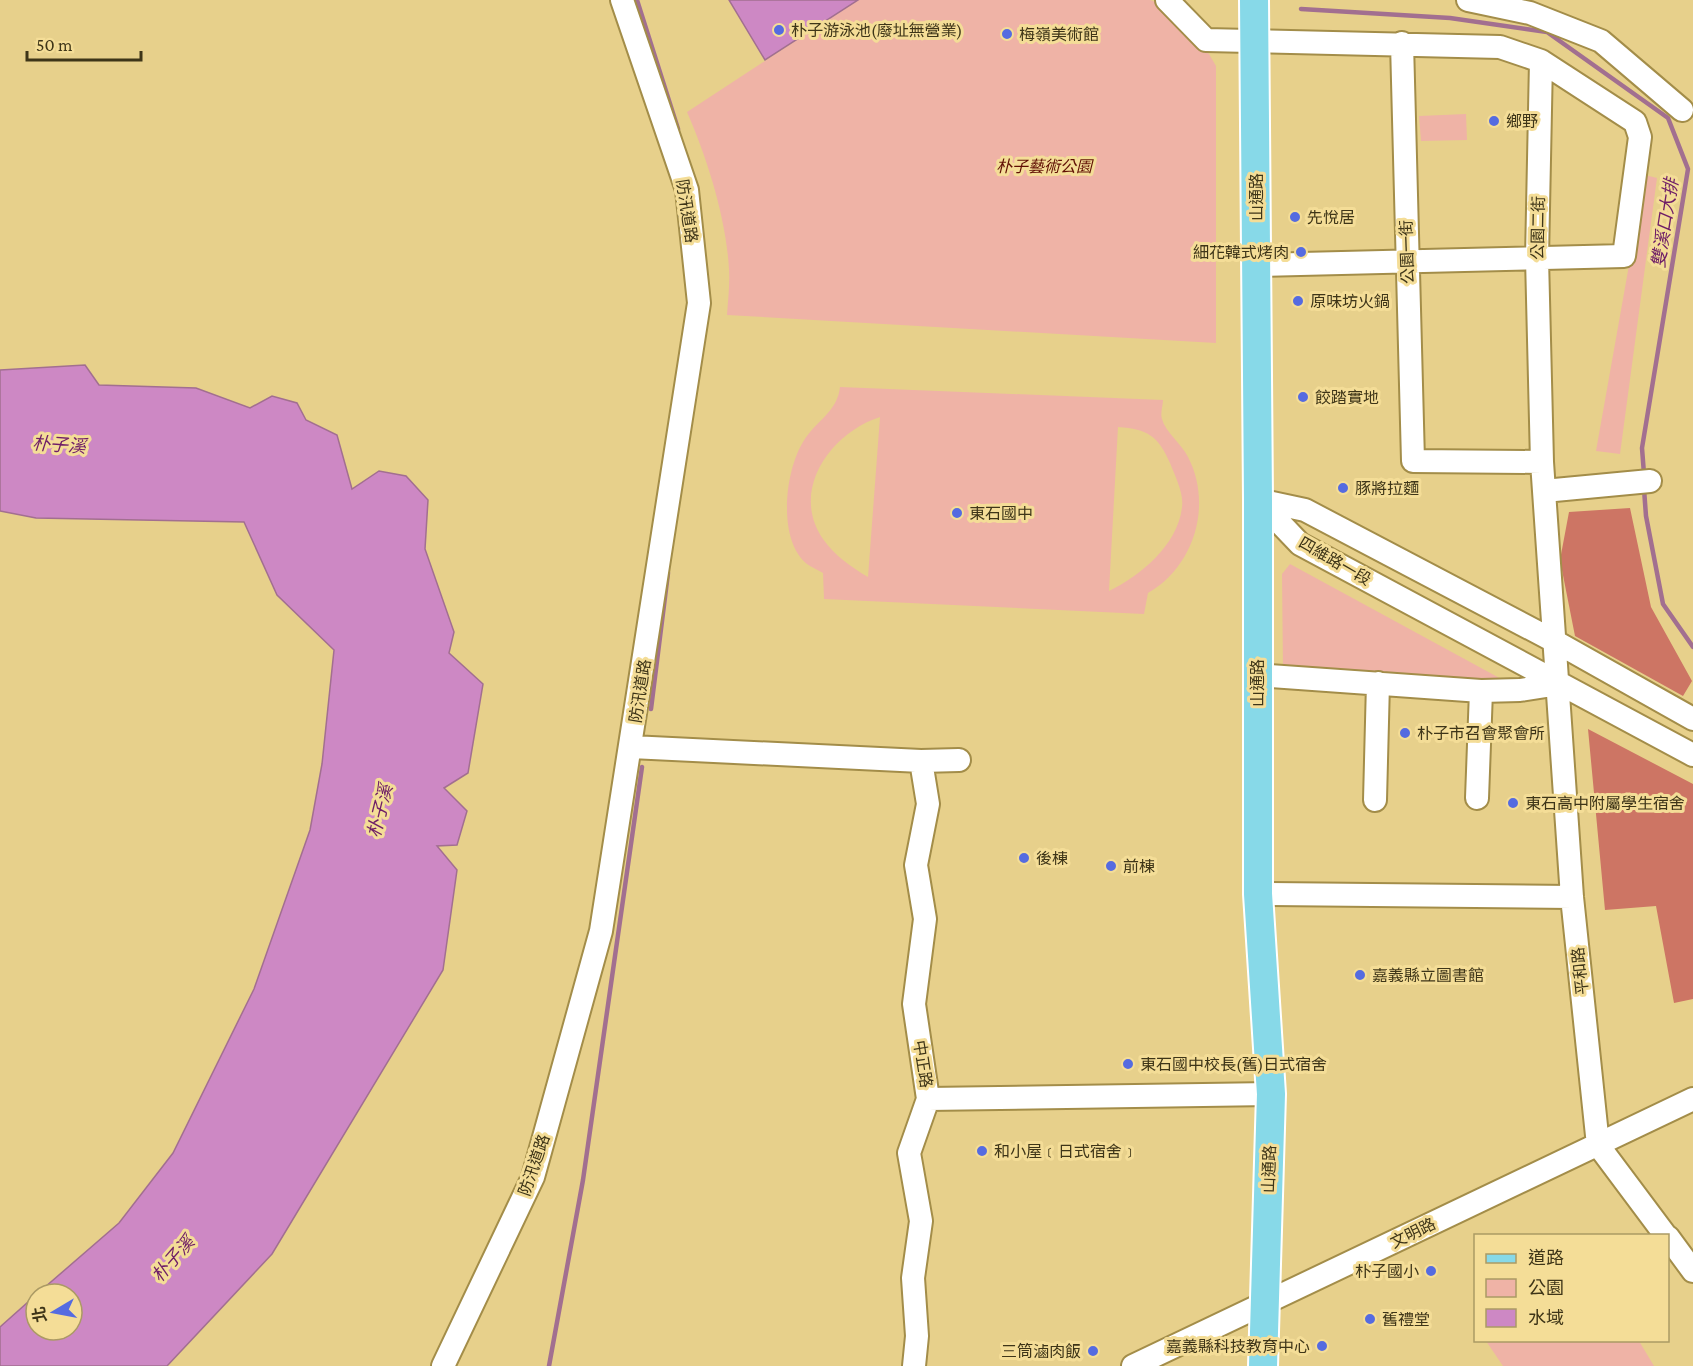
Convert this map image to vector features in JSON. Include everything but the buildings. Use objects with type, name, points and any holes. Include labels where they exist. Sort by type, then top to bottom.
[{"type":"main road","name":"山通路","points":[[1254,0],[1258,894],[1271,1094],[1263,1366]]},
{"type":"street","name":"防汛道路","points":[[443,1366],[533,1177],[601,931],[699,303],[687,190],[622,0]]},
{"type":"street","points":[[1167,0],[1206,40],[1500,47],[1541,61],[1635,122],[1640,136],[1624,256],[1256,265]]},
{"type":"street","points":[[1468,0],[1530,13],[1601,41],[1682,110]]},
{"type":"street","name":"公園一街","points":[[1402,43],[1413,461],[1542,462]]},
{"type":"street","name":"公園二街","points":[[1541,61],[1537,258],[1542,462],[1559,684]]},
{"type":"street","points":[[1544,491],[1650,481]]},
{"type":"street","name":"四維路一段","points":[[1258,500],[1305,510],[1556,642],[1693,719]]},
{"type":"street","name":"四維路一段","points":[[1258,500],[1300,543],[1693,755]]},
{"type":"street","points":[[1257,675],[1481,691],[1520,690],[1559,684]]},
{"type":"street","points":[[1375,800],[1378,682]]},
{"type":"street","name":"平和路","points":[[1559,684],[1572,897],[1598,1145]]},
{"type":"street","points":[[1477,798],[1481,691]]},
{"type":"street","points":[[631,747],[921,761],[959,760]]},
{"type":"street","name":"中正路","points":[[914,1366],[917,1336],[913,1278],[921,1221],[909,1153],[928,1099],[914,1004],[925,919],[916,865],[928,804],[921,761]]},
{"type":"street","points":[[1258,894],[1572,897]]},
{"type":"street","points":[[928,1099],[1271,1094]]},
{"type":"street","name":"文明路","points":[[1133,1366],[1693,1099]]},
{"type":"street","points":[[1598,1145],[1665,1234]]},
{"type":"street","points":[[1669,1239],[1693,1271]]},
{"type":"green space","name":"朴子藝術公園","points":[[858,0],[1150,0],[1158,3],[1209,54],[1216,66],[1216,343],[727,315],[729,275],[724,229],[702,149],[687,112]]},
{"type":"green space","points":[[1466,114],[1467,140],[1421,141],[1419,116]]},
{"type":"green space","points":[[1645,175],[1657,178],[1620,454],[1596,451]]},
{"type":"green space","points":[[840,387],[1163,400],[1161,415],[1164,424],[1188,457],[1195,476],[1199,495],[1195,533],[1177,568],[1164,582],[1148,593],[1144,614],[824,599],[823,573],[807,564],[797,553],[791,539],[787,505],[788,487],[803,442],[830,410]],"holes":[[[880,417],[868,577],[843,560],[827,545],[814,520],[811,501],[813,483],[832,449],[862,425]],[[1118,427],[1144,432],[1161,446],[1179,485],[1182,507],[1173,534],[1156,558],[1133,577],[1109,591]]]},
{"type":"green space","points":[[1290,564],[1516,687],[1283,671],[1282,574]]},
{"type":"green space","points":[[1487,1342],[1640,1342],[1654,1366],[1503,1366]]},
{"type":"shaded area","points":[[1630,508],[1651,607],[1692,681],[1683,696],[1575,636],[1560,560],[1569,512]]},
{"type":"shaded area","points":[[1588,729],[1693,784],[1693,999],[1674,1003],[1656,906],[1605,910]]},
{"type":"water","name":"朴子游泳池(廢址無營業)","points":[[729,0],[858,0],[765,60]]},
{"type":"water","name":"朴子溪","points":[[85,365],[99,385],[196,388],[250,408],[272,396],[297,403],[306,420],[337,435],[352,489],[379,471],[406,476],[428,500],[425,549],[454,632],[449,653],[483,684],[468,773],[444,788],[467,811],[457,845],[437,846],[457,870],[443,970],[272,1254],[167,1366],[0,1366],[0,1327],[24,1306],[24,1342],[84,1342],[84,1282],[51,1282],[119,1223],[173,1153],[254,989],[310,830],[322,764],[334,650],[277,595],[244,522],[36,518],[0,511],[0,370]]},
{"type":"waterway","points":[[637,0],[678,129]]},
{"type":"waterway","name":"雙溪口大排","points":[[1301,9],[1450,18],[1547,32],[1668,118],[1688,169],[1642,448],[1644,474]]},
{"type":"waterway","name":"雙溪口大排","points":[[1644,489],[1646,516],[1663,604],[1693,647]]},
{"type":"waterway","points":[[651,709],[668,573]]},
{"type":"waterway","points":[[549,1366],[583,1180],[642,767]]},
{"type":"place","name":"朴子游泳池(廢址無營業)","points":[[779,30]]},
{"type":"place","name":"梅嶺美術館","points":[[1007,34]]},
{"type":"place","name":"鄉野","points":[[1494,121]]},
{"type":"place","name":"先悅居","points":[[1295,217]]},
{"type":"place","name":"細花韓式烤肉","points":[[1301,252]]},
{"type":"place","name":"原味坊火鍋","points":[[1298,301]]},
{"type":"place","name":"餃踏實地","points":[[1303,397]]},
{"type":"place","name":"豚將拉麵","points":[[1343,488]]},
{"type":"place","name":"東石國中","points":[[957,513]]},
{"type":"place","name":"朴子市召會聚會所","points":[[1405,733]]},
{"type":"place","name":"東石高中附屬學生宿舍","points":[[1513,803]]},
{"type":"place","name":"後棟","points":[[1024,858]]},
{"type":"place","name":"前棟","points":[[1111,866]]},
{"type":"place","name":"嘉義縣立圖書館","points":[[1360,975]]},
{"type":"place","name":"東石國中校長(舊)日式宿舍","points":[[1128,1064]]},
{"type":"place","name":"和小屋﹝日式宿舍﹞","points":[[982,1151]]},
{"type":"place","name":"朴子國小","points":[[1431,1271]]},
{"type":"place","name":"舊禮堂","points":[[1370,1319]]},
{"type":"place","name":"嘉義縣科技教育中心","points":[[1322,1346]]},
{"type":"place","name":"三筒滷肉飯","points":[[1093,1351]]}]
